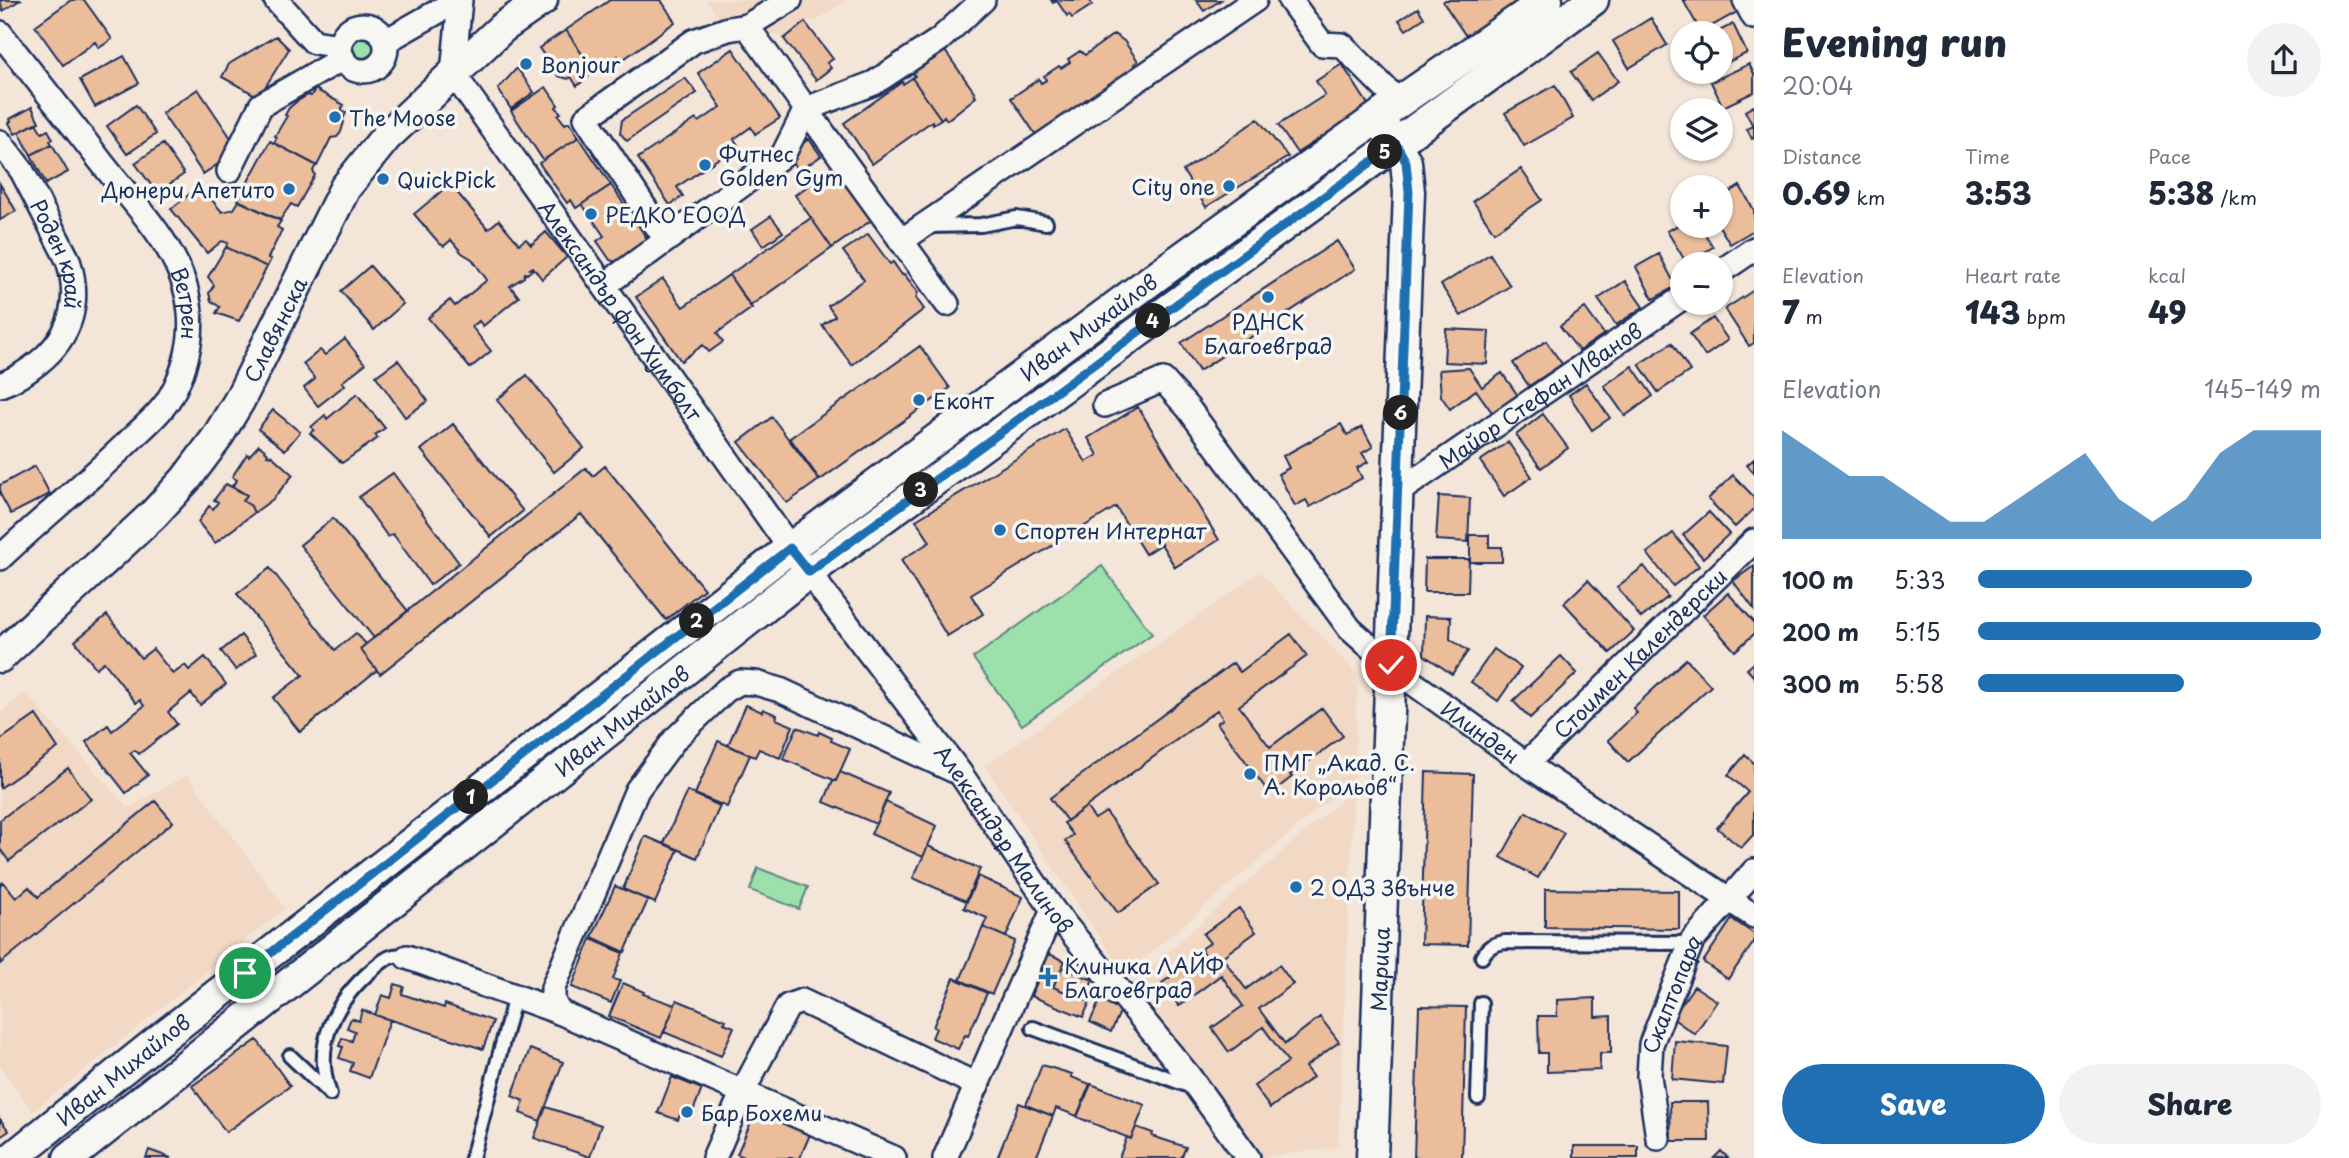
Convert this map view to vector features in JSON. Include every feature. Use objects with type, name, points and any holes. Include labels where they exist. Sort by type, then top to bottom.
[{"type":"street","points":[[229,171],[261,105],[342,52],[345,34],[355,26],[368,25],[380,31],[386,41],[386,51],[382,61],[373,68],[363,71],[352,68],[342,52],[314,42],[275,0]]},
{"type":"street","points":[[386,41],[459,0]]},
{"type":"street","points":[[453,73],[459,0]]},
{"type":"street","name":"Славянска","points":[[0,657],[154,514],[186,479],[216,439],[239,401],[345,188],[386,137],[502,29],[542,0]]},
{"type":"street","points":[[666,240],[586,118],[694,41],[728,29],[747,26],[790,0]]},
{"type":"street","points":[[605,285],[783,155],[806,109],[874,83],[939,40],[983,0]]},
{"type":"street","points":[[901,241],[1255,0]]},
{"type":"street","points":[[1290,0],[1322,44],[1342,45],[1388,110]]},
{"type":"street","name":"Иван Михайлов","points":[[12,1158],[790,548],[1147,284],[1388,110],[1547,0]]},
{"type":"street","name":"Иван Михайлов","points":[[71,1157],[809,572],[1593,0]]},
{"type":"street","points":[[1745,0],[1754,17]]},
{"type":"street","points":[[747,26],[947,304]]},
{"type":"street","name":"Ветрен","points":[[0,33],[158,231],[181,272],[191,319],[185,364],[167,402],[115,455],[0,558]]},
{"type":"street","name":"Александър фон Хумболт","points":[[453,73],[790,548]]},
{"type":"street","name":"Марица","points":[[1372,1158],[1409,192],[1406,162],[1396,144],[1388,110]]},
{"type":"street","name":"Роден край","points":[[0,142],[22,171],[68,260],[73,276],[75,302],[71,322],[58,345],[20,376],[0,385]]},
{"type":"street","points":[[1733,263],[1754,249]]},
{"type":"street","name":"Майор Стефан Иванов","points":[[1398,492],[1670,306]]},
{"type":"street","name":"Илинден","points":[[1105,405],[1163,380],[1188,408],[1350,629],[1402,675],[1527,764],[1754,916]]},
{"type":"street","name":"Стоимен Календерски","points":[[1527,764],[1754,541]]},
{"type":"street","name":"Александър Малинов","points":[[790,548],[960,773],[1053,911],[1199,1090],[1248,1158]]},
{"type":"street","points":[[559,1013],[553,1001],[553,988],[637,790],[675,739],[733,686],[740,682],[755,683],[780,690],[960,773]]},
{"type":"street","name":"Скаптопара","points":[[1658,1138],[1649,1076],[1651,1044],[1691,943],[1754,871]]},
{"type":"street","points":[[945,1158],[1053,911]]},
{"type":"street","points":[[407,957],[559,1013],[894,1158]]},
{"type":"street","points":[[714,1158],[743,1091],[788,1006],[802,1001],[977,1085]]},
{"type":"lane","points":[[925,226],[981,225],[1017,218],[1046,223]]},
{"type":"lane","points":[[1482,957],[1486,949],[1493,944],[1505,942],[1691,943]]},
{"type":"lane","points":[[290,1056],[330,1094],[323,1060],[334,1013],[360,980],[382,961],[399,954],[407,957]]},
{"type":"lane","points":[[471,1158],[515,996]]},
{"type":"lane","points":[[1478,1098],[1481,1003]]},
{"type":"lane","points":[[1033,1028],[1199,1090]]},
{"type":"shaded area","points":[[706,0],[846,0],[815,22],[811,19],[782,38],[774,34],[732,36]]},
{"type":"shaded area","points":[[1260,572],[1357,674],[1355,777],[1125,975],[985,766]]},
{"type":"shaded area","points":[[25,692],[128,808],[187,775],[285,908],[33,1112],[0,1067],[0,713]]},
{"type":"shaded area","name":"2 ОДЗ Звънче","points":[[1354,789],[1338,1147],[1260,1158],[1130,985]]},
{"type":"green space","points":[[364,34],[374,38],[378,48],[374,58],[364,62],[354,58],[350,48],[354,38]]},
{"type":"green space","points":[[1102,566],[1152,634],[1022,725],[973,658]]},
{"type":"green space","points":[[758,868],[808,887],[799,909],[750,890]]},
{"type":"building","points":[[0,0],[20,0],[3,11]]},
{"type":"building","points":[[71,0],[84,0],[112,39],[99,48],[95,42],[63,65],[35,26]]},
{"type":"building","points":[[610,0],[661,0],[675,22],[621,61],[618,56],[594,72],[566,30]]},
{"type":"building","points":[[1051,0],[1090,0],[1092,5],[1072,18],[1069,14],[1067,16],[1057,1],[1053,3]]},
{"type":"building","points":[[1196,0],[1221,0],[1204,11]]},
{"type":"building","points":[[1683,0],[1732,0],[1739,11],[1721,21],[1695,21]]},
{"type":"building","points":[[1443,2],[1517,2],[1466,36]]},
{"type":"building","points":[[1418,8],[1424,18],[1406,30],[1399,20]]},
{"type":"building","points":[[1651,18],[1667,45],[1629,68],[1613,41]]},
{"type":"building","points":[[805,22],[833,59],[827,63],[831,68],[816,80],[784,39]]},
{"type":"building","points":[[1733,24],[1747,53],[1733,60]]},
{"type":"building","points":[[566,30],[594,72],[577,86],[571,77],[568,79],[558,76],[539,48]]},
{"type":"building","points":[[1114,34],[1124,41],[1138,61],[1134,64],[1136,66],[1036,135],[1011,98],[1039,79],[1041,83],[1046,80],[1044,76],[1070,62],[1068,59],[1080,51],[1085,55]]},
{"type":"building","points":[[276,36],[289,49],[259,97],[222,77],[229,64]]},
{"type":"building","points":[[733,49],[780,118],[755,134],[751,127],[734,139],[738,145],[677,187],[683,196],[670,205],[638,158],[696,119],[699,122],[721,107],[698,73]]},
{"type":"building","points":[[945,51],[976,97],[947,120],[944,116],[941,119],[912,78],[915,76],[913,73]]},
{"type":"building","points":[[1598,53],[1618,81],[1591,100],[1571,72]]},
{"type":"building","points":[[124,56],[139,83],[95,107],[80,80]]},
{"type":"building","points":[[1342,64],[1369,106],[1297,153],[1278,125],[1325,95],[1316,81]]},
{"type":"building","points":[[1749,64],[1754,74],[1754,92],[1733,102],[1733,98],[1719,98],[1712,84],[1733,84],[1733,72]]},
{"type":"building","points":[[517,68],[534,92],[511,109],[498,89]]},
{"type":"building","points":[[685,78],[697,93],[627,141],[620,133],[622,120]]},
{"type":"building","points":[[912,78],[941,119],[933,124],[932,121],[872,164],[844,123],[902,82],[903,84]]},
{"type":"building","points":[[1555,85],[1573,118],[1524,146],[1505,113]]},
{"type":"building","points":[[546,87],[558,105],[556,107],[561,113],[558,115],[565,124],[569,122],[579,137],[543,160],[511,111]]},
{"type":"building","points":[[198,89],[239,150],[203,174],[162,113]]},
{"type":"building","points":[[315,89],[344,105],[341,111],[346,113],[341,132],[337,137],[331,138],[317,166],[274,143],[289,108],[308,95],[311,96]]},
{"type":"building","points":[[136,105],[156,134],[127,154],[107,126]]},
{"type":"building","points":[[1754,106],[1754,138],[1752,139],[1747,129],[1753,126],[1745,111]]},
{"type":"building","points":[[32,107],[39,122],[15,134],[9,123],[10,119]]},
{"type":"building","points":[[1258,119],[1288,157],[1206,207],[1183,171]]},
{"type":"building","points":[[36,123],[42,133],[48,130],[53,139],[50,141],[52,144],[31,155],[19,132]]},
{"type":"building","points":[[579,137],[611,185],[576,208],[571,200],[567,203],[539,163]]},
{"type":"building","points":[[809,139],[821,156],[799,171],[787,154]]},
{"type":"building","points":[[270,141],[316,165],[313,171],[315,175],[297,207],[291,204],[280,220],[238,200]]},
{"type":"building","points":[[52,144],[68,172],[46,184],[31,155]]},
{"type":"building","points":[[163,144],[184,174],[157,193],[135,163]]},
{"type":"building","points":[[836,166],[873,219],[832,248],[795,195]]},
{"type":"building","points":[[1521,169],[1542,200],[1494,232],[1473,201]]},
{"type":"building","points":[[0,184],[16,211],[0,220]]},
{"type":"building","points":[[450,184],[488,229],[499,220],[519,244],[526,239],[531,245],[546,232],[567,257],[542,279],[533,267],[530,269],[532,270],[510,286],[519,297],[483,326],[479,321],[472,327],[491,351],[470,368],[428,318],[450,300],[455,306],[487,280],[472,259],[462,253],[451,240],[444,246],[440,244],[414,214],[443,190],[441,189]]},
{"type":"building","points":[[611,185],[648,240],[616,262],[610,260],[597,241],[604,236],[582,204]]},
{"type":"building","points":[[200,186],[222,212],[234,209],[239,201],[281,221],[277,227],[282,230],[268,258],[271,259],[267,267],[226,247],[228,243],[222,241],[207,253],[197,241],[171,209]]},
{"type":"building","points":[[1740,186],[1754,210],[1754,230],[1730,244],[1726,238],[1733,238],[1733,190]]},
{"type":"building","points":[[771,216],[783,232],[763,246],[752,229]]},
{"type":"building","points":[[811,218],[832,248],[750,306],[729,275]]},
{"type":"building","points":[[868,234],[890,264],[893,262],[918,292],[916,298],[924,309],[852,365],[822,325],[835,316],[828,306],[864,280],[843,251]]},
{"type":"building","points":[[1671,238],[1707,238],[1713,247],[1705,252],[1680,252]]},
{"type":"building","points":[[1337,241],[1355,269],[1199,371],[1181,343]]},
{"type":"building","points":[[226,247],[267,267],[239,321],[216,313],[220,307],[211,301],[209,293],[214,285],[208,277]]},
{"type":"building","points":[[1490,254],[1510,286],[1461,316],[1441,285]]},
{"type":"building","points":[[1659,254],[1670,275],[1670,289],[1653,299],[1636,267]]},
{"type":"building","points":[[370,266],[403,304],[374,330],[341,291]]},
{"type":"building","points":[[729,275],[752,308],[717,333],[723,342],[709,352],[703,345],[681,361],[636,297],[663,279],[683,307]]},
{"type":"building","points":[[1625,281],[1643,307],[1616,325],[1598,299]]},
{"type":"building","points":[[1754,290],[1754,343],[1749,346],[1729,315],[1733,315],[1733,304]]},
{"type":"building","points":[[1585,308],[1604,334],[1579,351],[1560,326]]},
{"type":"building","points":[[1713,318],[1728,340],[1705,356],[1690,334]]},
{"type":"building","points":[[1446,329],[1489,331],[1487,364],[1444,362]]},
{"type":"building","points":[[345,339],[365,364],[342,382],[345,385],[318,406],[304,388],[315,379],[303,364],[320,350],[325,355]]},
{"type":"building","points":[[1546,341],[1562,364],[1529,386],[1513,363]]},
{"type":"building","points":[[1672,343],[1690,371],[1658,392],[1639,364]]},
{"type":"building","points":[[920,346],[950,388],[820,480],[790,438]]},
{"type":"building","points":[[398,360],[428,401],[405,417],[376,376]]},
{"type":"building","points":[[1632,366],[1653,396],[1625,416],[1604,386]]},
{"type":"building","points":[[1469,368],[1482,387],[1502,373],[1519,397],[1494,415],[1476,390],[1450,409],[1441,396],[1439,370]]},
{"type":"building","points":[[527,375],[584,448],[554,472],[497,400]]},
{"type":"building","points":[[1586,383],[1610,418],[1592,430],[1569,395]]},
{"type":"building","points":[[357,394],[385,428],[375,435],[378,438],[342,463],[310,433],[314,430],[311,427],[325,415],[327,419]]},
{"type":"building","name":"Спортен Интернат","points":[[1138,407],[1219,540],[1175,567],[1161,544],[1145,554],[1116,507],[971,595],[983,614],[947,636],[901,560],[930,542],[916,520],[1065,429],[1086,462],[1098,455],[1088,438]]},
{"type":"building","points":[[273,410],[300,432],[285,450],[258,429]]},
{"type":"building","points":[[1543,414],[1568,448],[1541,468],[1516,435]]},
{"type":"building","points":[[772,417],[819,480],[787,503],[739,442]]},
{"type":"building","points":[[453,424],[523,511],[491,537],[421,450]]},
{"type":"building","points":[[1341,424],[1347,435],[1362,427],[1373,447],[1362,453],[1368,462],[1357,468],[1362,478],[1310,507],[1306,500],[1295,506],[1278,474],[1289,468],[1283,456]]},
{"type":"building","points":[[1508,442],[1532,477],[1504,496],[1480,461]]},
{"type":"building","points":[[259,445],[267,455],[272,456],[293,475],[273,499],[254,513],[251,506],[243,501],[247,495],[232,486],[237,480],[232,477],[247,454],[249,456]]},
{"type":"building","points":[[1754,459],[1754,473],[1747,465]]},
{"type":"building","points":[[35,466],[50,494],[11,514],[0,494],[0,485]]},
{"type":"building","points":[[605,466],[704,589],[666,620],[581,514],[380,674],[360,649],[586,468],[593,476]]},
{"type":"building","points":[[393,473],[459,563],[430,585],[393,534],[388,537],[359,497]]},
{"type":"building","points":[[1733,475],[1754,497],[1754,509],[1735,527],[1708,499]]},
{"type":"building","points":[[226,484],[247,495],[243,501],[251,506],[254,513],[215,543],[198,522],[209,506],[213,509],[218,502],[214,500]]},
{"type":"building","points":[[1439,496],[1470,498],[1468,542],[1436,540]]},
{"type":"building","points":[[1709,512],[1729,534],[1703,558],[1683,535]]},
{"type":"building","points":[[333,518],[408,611],[374,638],[300,545]]},
{"type":"building","points":[[1673,533],[1699,566],[1673,586],[1647,553]]},
{"type":"building","points":[[1470,535],[1489,535],[1489,547],[1502,547],[1502,562],[1470,562]]},
{"type":"building","points":[[1425,559],[1469,559],[1468,592],[1424,592]]},
{"type":"building","points":[[1644,566],[1668,597],[1641,618],[1617,587]]},
{"type":"building","points":[[1754,566],[1754,609],[1733,581]]},
{"type":"building","points":[[270,568],[335,650],[356,633],[366,644],[360,649],[377,670],[300,732],[273,698],[303,675],[237,594]]},
{"type":"building","points":[[1588,580],[1634,631],[1610,653],[1564,603]]},
{"type":"building","points":[[1728,593],[1754,622],[1754,634],[1735,651],[1703,615]]},
{"type":"building","points":[[107,615],[141,658],[153,649],[173,674],[185,665],[189,670],[205,657],[226,684],[200,705],[191,693],[168,712],[177,724],[139,754],[135,750],[130,753],[148,775],[126,793],[86,742],[108,725],[112,731],[144,706],[140,700],[136,703],[104,662],[96,668],[75,641]]},
{"type":"building","points":[[1425,616],[1451,617],[1450,639],[1468,651],[1452,674],[1424,655]]},
{"type":"building","points":[[1291,634],[1307,656],[1239,706],[1270,747],[1322,708],[1343,736],[1290,775],[1292,777],[1270,794],[1217,723],[1223,719],[1217,710],[1067,821],[1050,798],[1233,663],[1240,672]]},
{"type":"building","points":[[241,635],[256,654],[236,670],[221,651]]},
{"type":"building","points":[[1494,649],[1521,668],[1498,701],[1471,682]]},
{"type":"building","points":[[1561,656],[1577,673],[1530,718],[1513,701]]},
{"type":"building","points":[[1686,659],[1711,686],[1628,762],[1608,740],[1637,713],[1633,708]]},
{"type":"building","points":[[1754,663],[1754,677],[1747,669]]},
{"type":"building","points":[[746,705],[777,715],[776,719],[793,726],[780,758],[759,749],[755,757],[728,745]]},
{"type":"building","points":[[36,715],[58,748],[0,788],[0,740]]},
{"type":"building","points":[[797,727],[818,735],[819,732],[832,738],[831,741],[850,749],[836,781],[783,759]]},
{"type":"building","points":[[718,741],[750,755],[727,807],[695,794]]},
{"type":"building","points":[[1745,755],[1754,763],[1754,834],[1741,848],[1717,828],[1748,792],[1728,775]]},
{"type":"building","points":[[68,768],[91,799],[9,861],[0,849],[0,820]]},
{"type":"building","points":[[840,772],[889,793],[876,824],[824,802],[833,780],[836,781]]},
{"type":"building","points":[[1426,772],[1473,774],[1468,945],[1421,944]]},
{"type":"building","points":[[687,791],[720,806],[697,858],[664,843]]},
{"type":"building","points":[[155,801],[173,822],[0,964],[0,885],[3,882],[16,898],[29,887],[38,897]]},
{"type":"building","points":[[886,802],[937,826],[923,857],[871,834]]},
{"type":"building","points":[[1086,807],[1095,819],[1106,812],[1159,884],[1118,913],[1065,841],[1073,835],[1064,823]]},
{"type":"building","points":[[1526,812],[1564,833],[1538,878],[1501,857]]},
{"type":"building","points":[[645,836],[678,850],[655,903],[623,889]]},
{"type":"building","points":[[928,846],[980,869],[966,901],[913,878]]},
{"type":"building","points":[[978,876],[1023,897],[1006,937],[983,927],[987,918],[964,908]]},
{"type":"building","points":[[615,886],[648,900],[625,952],[592,937]]},
{"type":"building","points":[[1545,889],[1679,891],[1679,929],[1545,927]]},
{"type":"building","points":[[1239,908],[1256,932],[1222,957],[1246,989],[1279,965],[1293,984],[1259,1009],[1285,1044],[1320,1017],[1339,1042],[1305,1067],[1313,1077],[1270,1108],[1254,1086],[1288,1062],[1263,1027],[1229,1052],[1212,1028],[1243,1006],[1221,975],[1179,1006],[1162,983],[1204,953],[1201,949],[1210,943],[1203,934]]},
{"type":"building","points":[[1732,919],[1754,934],[1754,942],[1728,979],[1703,962]]},
{"type":"building","points":[[983,927],[1015,941],[992,994],[960,980]]},
{"type":"building","points":[[591,939],[623,953],[613,979],[620,981],[611,1003],[572,987]]},
{"type":"building","name":"Клиника ЛАЙФ Благоевград","points":[[1049,954],[1065,961],[1053,987],[1090,1002],[1083,1017],[1031,996]]},
{"type":"building","points":[[1062,967],[1093,980],[1084,1000],[1053,987]]},
{"type":"building","points":[[954,978],[987,993],[968,1036],[965,1035],[958,1049],[932,1038],[936,1028],[933,1027]]},
{"type":"building","points":[[623,983],[644,992],[643,994],[675,1005],[661,1038],[609,1016]]},
{"type":"building","points":[[395,984],[404,987],[402,994],[444,1008],[445,1004],[493,1021],[483,1049],[375,1015],[382,995],[391,998]]},
{"type":"building","points":[[1694,986],[1717,1001],[1695,1034],[1672,1018]]},
{"type":"building","points":[[1595,998],[1595,1017],[1611,1016],[1611,1053],[1600,1053],[1600,1070],[1547,1072],[1547,1053],[1539,1053],[1538,1016],[1557,1016],[1557,1000]]},
{"type":"building","points":[[677,1000],[726,1020],[724,1023],[734,1027],[721,1056],[664,1032]]},
{"type":"building","points":[[1100,1000],[1121,1010],[1111,1032],[1090,1022]]},
{"type":"building","points":[[1419,1006],[1466,1007],[1462,1158],[1414,1158]]},
{"type":"building","points":[[362,1010],[390,1020],[369,1078],[350,1071],[353,1063],[339,1058],[343,1047],[339,1046],[342,1038],[352,1041],[355,1031],[347,1028],[351,1018],[359,1021]]},
{"type":"building","points":[[257,1040],[290,1086],[226,1132],[192,1086]]},
{"type":"building","points":[[1675,1041],[1727,1046],[1723,1084],[1672,1079]]},
{"type":"building","points":[[530,1049],[563,1062],[540,1121],[520,1113],[524,1101],[512,1096]]},
{"type":"building","points":[[1042,1065],[1072,1074],[1071,1077],[1090,1084],[1077,1116],[1056,1108],[1053,1116],[1026,1105]]},
{"type":"building","points":[[672,1077],[702,1089],[691,1116],[681,1112],[678,1120],[658,1113]]},
{"type":"building","points":[[1091,1084],[1145,1105],[1131,1139],[1077,1117]]},
{"type":"building","points":[[1670,1102],[1708,1102],[1709,1141],[1671,1141]]},
{"type":"building","points":[[1019,1103],[1053,1116],[1036,1158],[1002,1158],[998,1156]]},
{"type":"building","points":[[546,1107],[601,1125],[590,1157],[534,1138]]},
{"type":"building","points":[[757,1108],[811,1132],[800,1158],[746,1158],[737,1154]]},
{"type":"building","points":[[0,1119],[9,1131],[0,1137]]},
{"type":"building","points":[[1136,1127],[1153,1133],[1152,1136],[1186,1147],[1181,1158],[1119,1158],[1127,1137],[1131,1139]]},
{"type":"building","points":[[1574,1146],[1638,1146],[1638,1158],[1574,1158]]},
{"type":"building","points":[[149,1150],[171,1158],[146,1158]]},
{"type":"building","points":[[1721,1151],[1728,1158],[1714,1158]]},
{"type":"place","name":"Bonjour","points":[[526,64]]},
{"type":"place","name":"The Moose","points":[[335,117]]},
{"type":"place","name":"Фитнес Golden Gym","points":[[705,165]]},
{"type":"place","name":"QuickPick","points":[[383,179]]},
{"type":"place","name":"City one","points":[[1229,186]]},
{"type":"place","name":"Дюнери Апетито","points":[[289,189]]},
{"type":"place","name":"РЕДКО ЕООД","points":[[591,214]]},
{"type":"place","name":"РДНСК Благоевград","points":[[1268,297]]},
{"type":"place","name":"Еконт","points":[[919,400]]},
{"type":"place","name":"Спортен Интернат","points":[[1000,530]]},
{"type":"place","name":"ПМГ „Акад. С. А. Корольов“","points":[[1250,774]]},
{"type":"place","name":"2 ОДЗ Звънче","points":[[1296,887]]},
{"type":"place","name":"Клиника ЛАЙФ Благоевград","points":[[1048,977]]},
{"type":"place","name":"Бар Бохеми","points":[[687,1112]]},
{"type":"route","points":[[245,973],[790,548],[809,572],[1396,144],[1406,162],[1409,192],[1391,665]]}]
